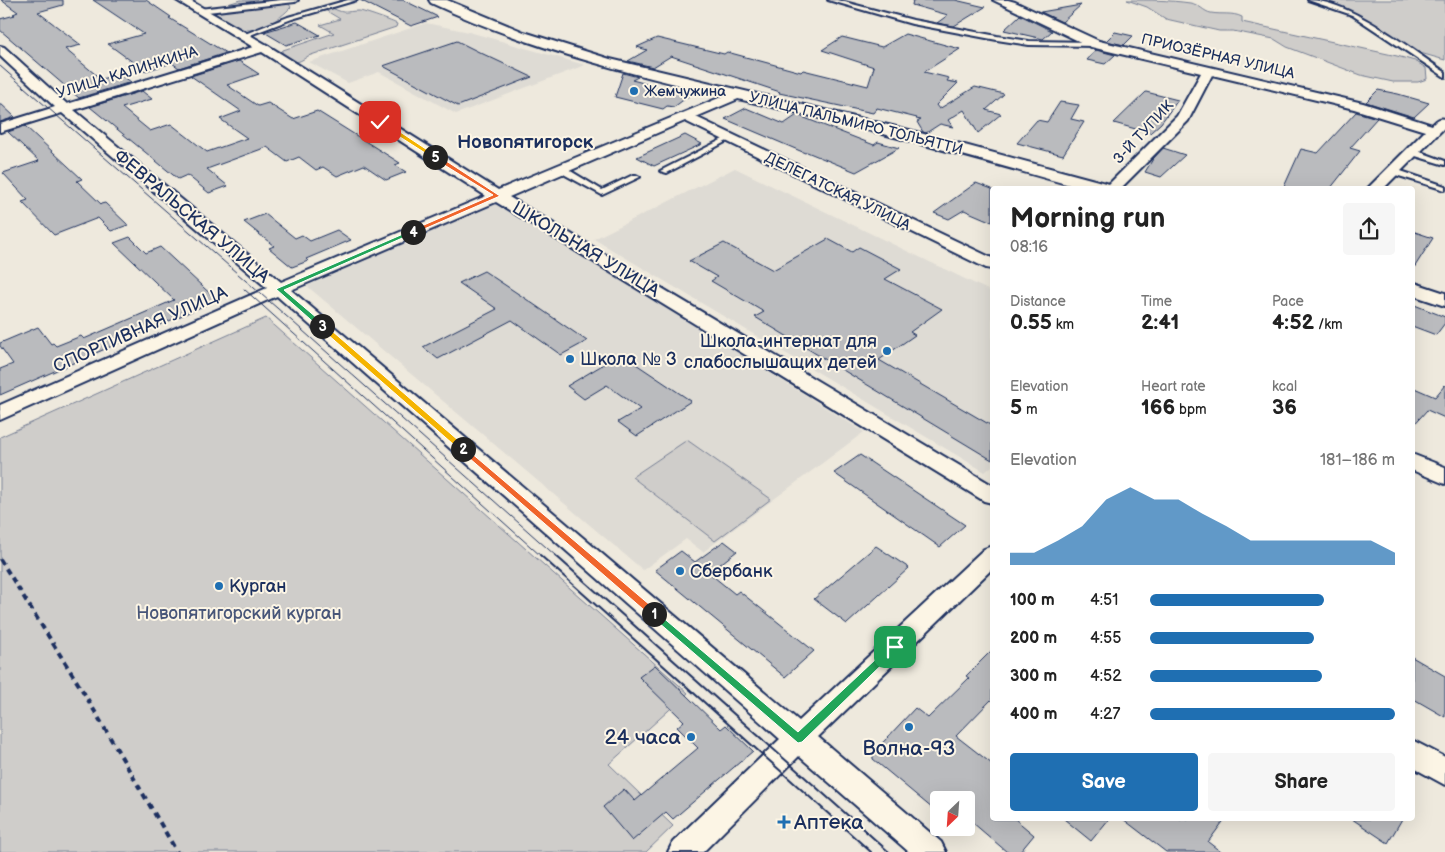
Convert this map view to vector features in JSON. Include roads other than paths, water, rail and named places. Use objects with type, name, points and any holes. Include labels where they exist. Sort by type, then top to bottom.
[{"type":"street","name":"ШКОЛЬНАЯ УЛИЦА","points":[[181,0],[263,48],[497,196],[990,494]]},
{"type":"street","name":"УЛИЦА ПАЛЬМИРО ТОЛЬЯТТИ","points":[[436,0],[482,22],[534,41],[940,144],[1095,186]]},
{"type":"street","name":"ПРИОЗЁРНАЯ УЛИЦА","points":[[998,0],[1063,26],[1095,44],[1440,125]]},
{"type":"street","name":"УЛИЦА КАЛИНКИНА","points":[[0,128],[263,48]]},
{"type":"street","name":"ФЕВРАЛЬСКАЯ УЛИЦА","points":[[0,50],[65,108],[279,289],[931,852]]},
{"type":"street","name":"3-Й ТУПИК","points":[[1114,186],[1183,118],[1210,70]]},
{"type":"street","name":"СПОРТИВНАЯ УЛИЦА","points":[[0,414],[279,289],[738,94]]},
{"type":"street","name":"ДЕЛЕГАТСКАЯ УЛИЦА","points":[[684,116],[990,263]]},
{"type":"street","points":[[1377,186],[1440,125]]},
{"type":"street","points":[[1415,289],[1445,300]]},
{"type":"street","points":[[1415,462],[1445,476]]},
{"type":"street","points":[[683,852],[798,738],[990,557]]},
{"type":"street","points":[[1415,754],[1445,772]]},
{"type":"lane","points":[[243,36],[310,12],[354,0]]},
{"type":"lane","points":[[831,0],[912,22],[997,38],[1029,43],[1095,44]]},
{"type":"lane","points":[[1311,0],[1354,14],[1445,75]]},
{"type":"lane","points":[[199,11],[294,1]]},
{"type":"lane","points":[[304,8],[310,12]]},
{"type":"lane","points":[[664,171],[729,138]]},
{"type":"lane","points":[[1412,152],[1445,163]]},
{"type":"lane","points":[[561,168],[602,193],[636,177]]},
{"type":"lane","points":[[1392,171],[1445,188]]},
{"type":"tram line","points":[[0,66],[293,322],[556,556]]},
{"type":"tram line","points":[[244,289],[541,556]]},
{"type":"tram line","points":[[540,555],[871,852]]},
{"type":"tram line","points":[[555,555],[889,852]]},
{"type":"place","name":"Жемчужина","points":[[634,91]]},
{"type":"place","name":"Школа-интернат для слабослышащих детей","points":[[887,351]]},
{"type":"place","name":"Школа № 3","points":[[570,359]]},
{"type":"place","name":"Сбербанк","points":[[680,571]]},
{"type":"place","name":"Курган","points":[[219,586]]},
{"type":"place","name":"Волна-93","points":[[909,727]]},
{"type":"place","name":"24 часа","points":[[691,737]]},
{"type":"place","name":"Аптека","points":[[784,822]]},
{"type":"district","name":"Новопятигорск","points":[[525,141]]},
{"type":"park label","name":"Новопятигорский курган","points":[[239,613]]}]
